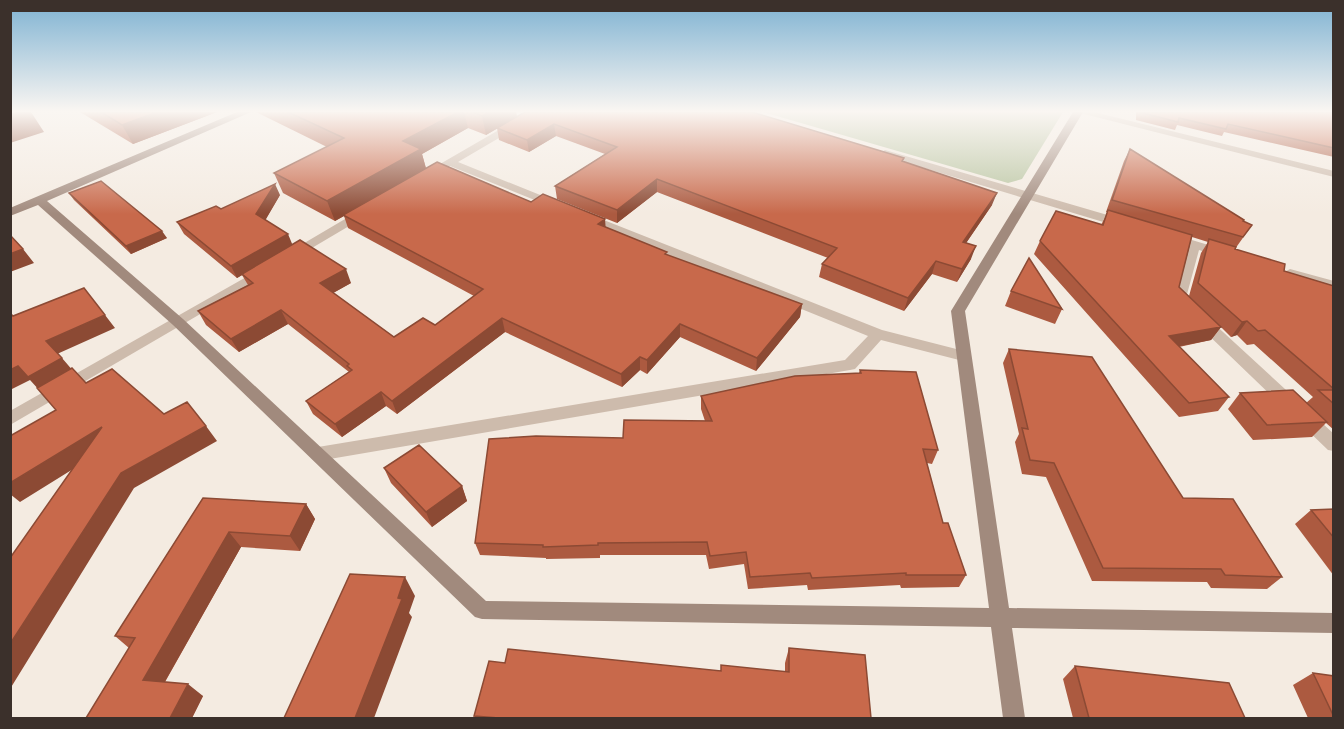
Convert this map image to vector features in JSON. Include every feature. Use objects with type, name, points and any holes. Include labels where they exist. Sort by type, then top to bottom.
[{"type":"street","points":[[12,211],[166,146]]},
{"type":"street","points":[[419,179],[477,146]]},
{"type":"street","points":[[1014,718],[958,311],[1058,146]]},
{"type":"street","points":[[1219,146],[1334,174]]},
{"type":"street","points":[[870,148],[1138,228]]},
{"type":"street","points":[[449,162],[878,334],[963,356]]},
{"type":"street","points":[[39,200],[178,322],[482,610],[1334,623]]},
{"type":"street","points":[[10,419],[370,208]]},
{"type":"street","points":[[1160,235],[1237,257]]},
{"type":"street","points":[[1194,245],[1179,299],[1334,445]]},
{"type":"street","points":[[1280,270],[1334,286]]},
{"type":"street","points":[[318,454],[850,364],[878,334]]},
{"type":"green space","points":[[880,146],[1042,146],[1022,179],[1008,183]]},
{"type":"building","points":[[328,146],[414,146],[421,149],[327,201],[274,173]]},
{"type":"building","points":[[614,146],[864,146],[904,158],[902,161],[997,193],[963,242],[976,246],[962,269],[936,261],[908,298],[822,264],[837,248],[657,179],[617,210],[555,186],[617,147]]},
{"type":"building","points":[[1130,149],[1252,225],[1243,237],[1112,200]]},
{"type":"building","points":[[437,162],[531,202],[543,194],[605,219],[598,224],[667,252],[665,254],[802,304],[757,358],[680,324],[647,360],[640,357],[621,374],[502,318],[392,401],[381,392],[335,424],[306,401],[352,370],[347,366],[349,364],[281,310],[231,339],[198,311],[253,283],[242,274],[300,240],[346,269],[320,283],[394,337],[423,318],[435,325],[483,289],[343,215]]},
{"type":"building","points":[[101,181],[162,231],[126,246],[69,193]]},
{"type":"building","points":[[275,184],[256,214],[288,234],[231,266],[177,222],[216,206],[221,209]]},
{"type":"building","points":[[1108,210],[1192,235],[1179,287],[1221,327],[1169,336],[1229,397],[1189,403],[1040,241],[1056,211],[1103,225]]},
{"type":"building","points":[[10,235],[23,249],[10,254]]},
{"type":"building","points":[[1209,239],[1285,264],[1284,271],[1334,286],[1334,389],[1265,330],[1258,331],[1247,321],[1242,322],[1198,283]]},
{"type":"building","points":[[1029,258],[1062,309],[1011,291]]},
{"type":"building","points":[[84,288],[105,315],[46,341],[62,358],[28,377],[18,366],[10,370],[10,313],[13,316]]},
{"type":"building","points":[[1009,349],[1092,357],[1183,498],[1233,499],[1282,577],[1225,575],[1221,569],[1103,568],[1054,463],[1030,460],[1022,428],[1028,429]]},
{"type":"building","points":[[72,368],[86,383],[112,369],[164,414],[187,402],[206,426],[121,473],[10,644],[10,558],[102,427],[10,483],[10,436],[56,410],[37,388]]},
{"type":"building","points":[[860,370],[916,372],[938,450],[923,449],[943,523],[948,523],[966,575],[906,575],[906,573],[812,578],[810,573],[750,577],[746,552],[710,556],[707,542],[598,543],[598,545],[543,547],[543,545],[475,543],[489,439],[536,436],[623,438],[624,420],[712,421],[701,396],[795,376],[861,373]]},
{"type":"building","points":[[1293,390],[1327,422],[1267,425],[1240,393]]},
{"type":"building","points":[[1318,390],[1334,390],[1334,404]]},
{"type":"building","points":[[419,445],[462,486],[426,512],[384,468]]},
{"type":"building","points":[[203,498],[306,504],[290,536],[229,532],[143,680],[188,684],[170,718],[86,718],[135,638],[115,636]]},
{"type":"building","points":[[1334,509],[1334,538],[1311,510]]},
{"type":"building","points":[[350,574],[405,577],[398,598],[402,599],[355,718],[284,718]]},
{"type":"building","points":[[789,648],[865,655],[871,718],[499,718],[474,716],[489,661],[505,663],[508,649],[721,671],[721,665],[789,672]]},
{"type":"building","points":[[1075,666],[1229,683],[1245,718],[1089,718]]},
{"type":"building","points":[[1313,673],[1334,676],[1334,717]]}]
